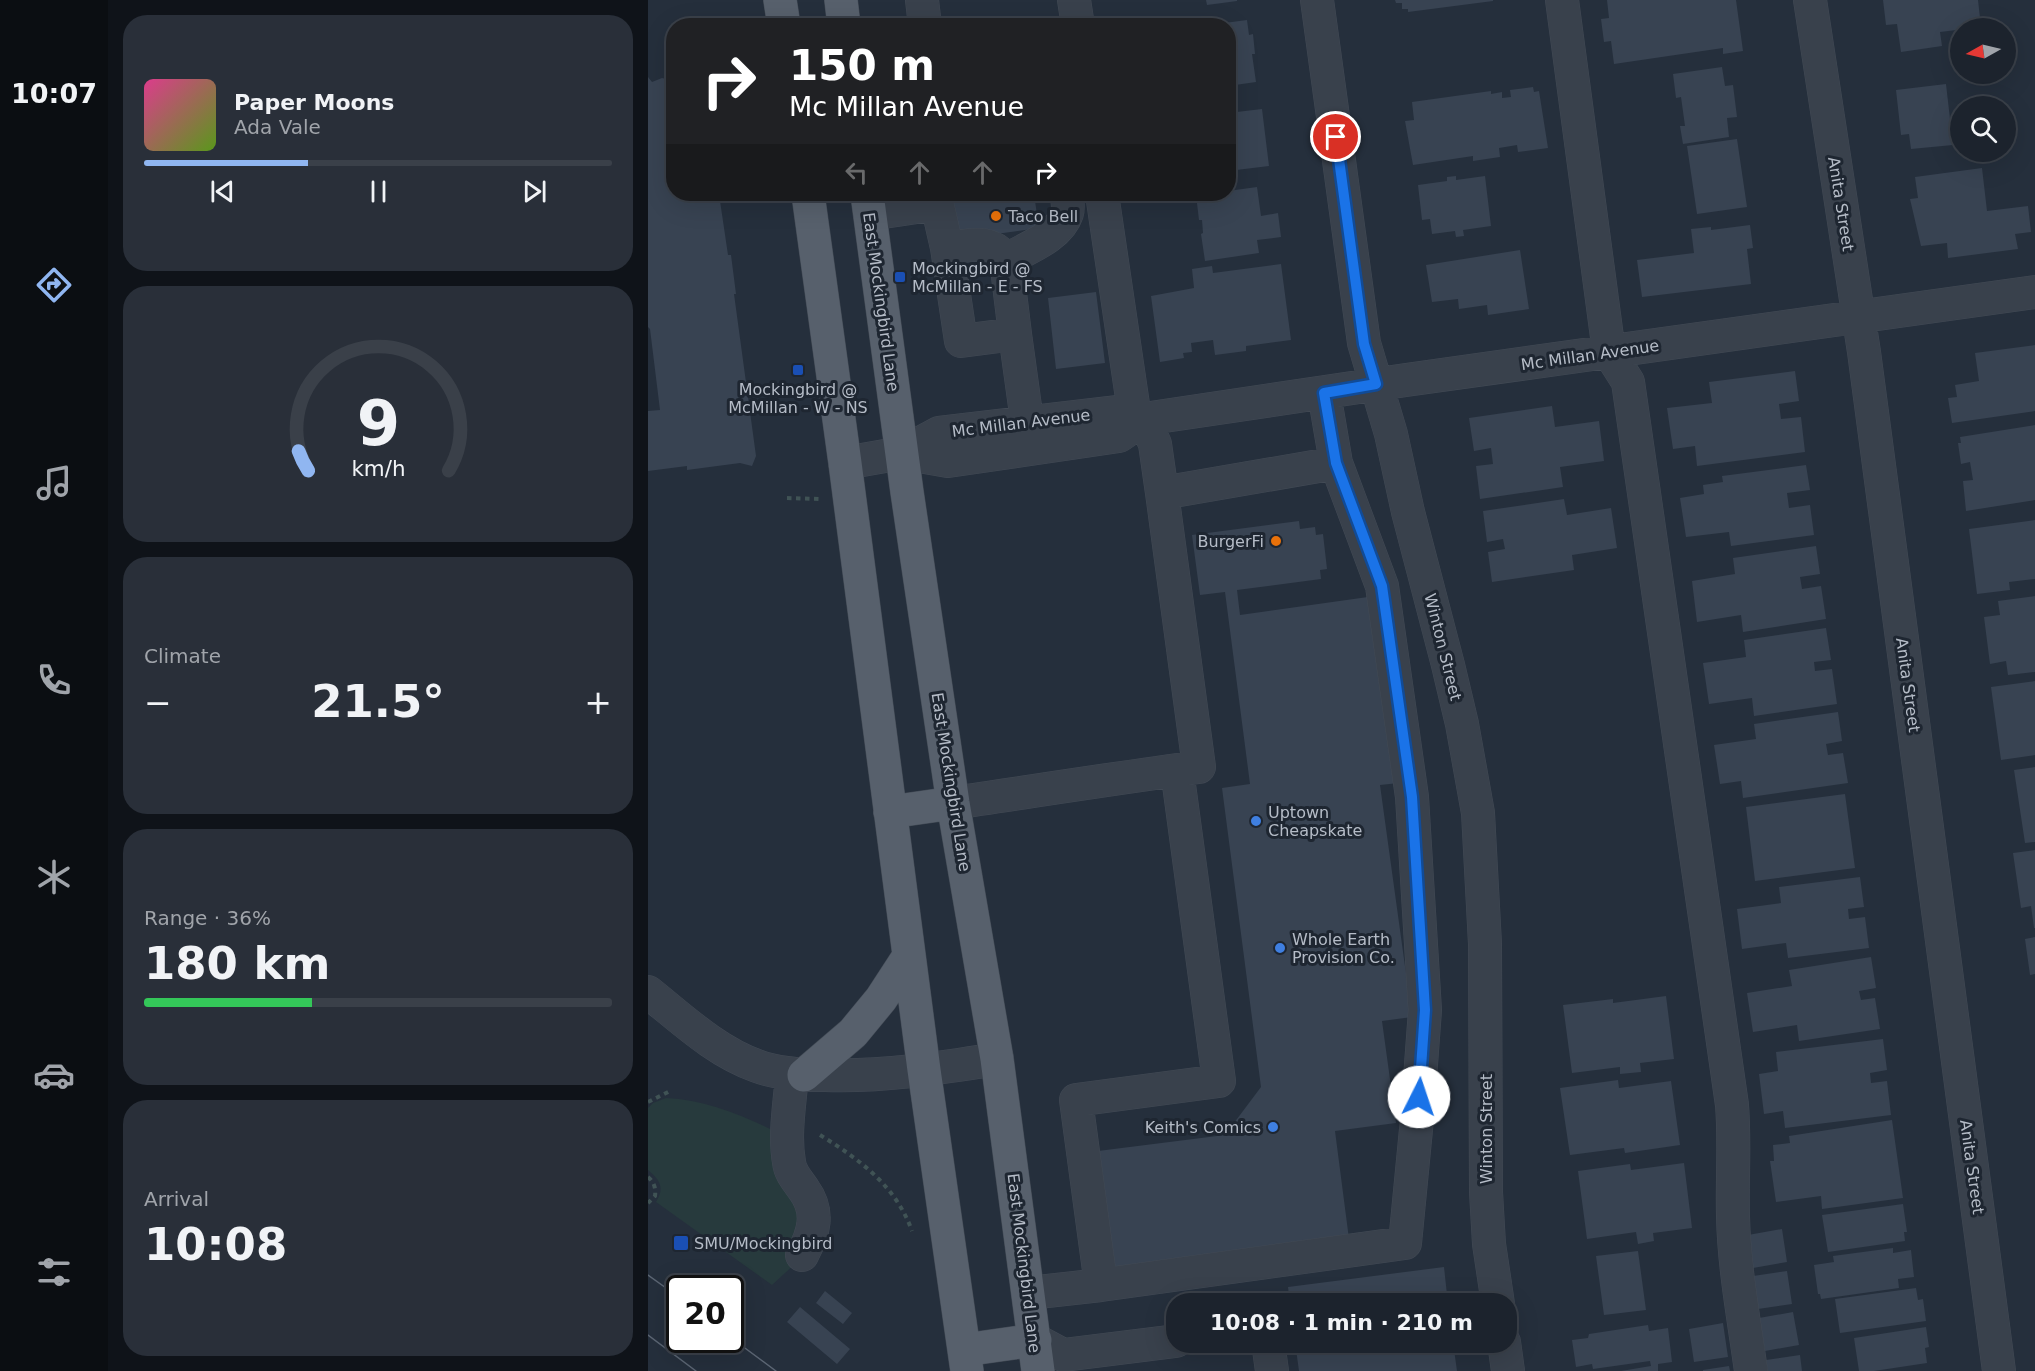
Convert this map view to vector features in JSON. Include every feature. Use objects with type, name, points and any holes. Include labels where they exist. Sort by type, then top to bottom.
[{"type":"main road","points":[[780,0],[783,18]]},
{"type":"main road","points":[[841,0],[843,18]]},
{"type":"main road","points":[[809,201],[924,1070],[965,1360],[1037,1356]]},
{"type":"main road","name":"East Mockingbird Lane","points":[[868,204],[953,803],[997,1059],[1037,1356]]},
{"type":"main road","points":[[890,812],[953,803]]},
{"type":"main road","points":[[798,1074],[854,1033],[881,999],[909,956]]},
{"type":"street","points":[[922,0],[924,18]]},
{"type":"street","points":[[1074,0],[1077,18]]},
{"type":"street","name":"Winton Street","points":[[1317,0],[1364,344],[1391,434],[1403,493],[1448,665],[1462,724],[1478,813],[1485,944],[1486,1192],[1489,1244],[1496,1293]]},
{"type":"street","points":[[1562,0],[1609,352],[1628,382],[1732,1106],[1735,1134],[1733,1217],[1751,1371]]},
{"type":"street","name":"Anita Street","points":[[1810,0],[1858,317],[1999,1371]]},
{"type":"street","points":[[868,204],[909,201]]},
{"type":"street","points":[[937,201],[961,341],[1015,334]]},
{"type":"street","points":[[1006,260],[1052,234],[1061,226],[1068,212],[1067,201]]},
{"type":"street","points":[[953,803],[1199,767],[1155,444],[1138,420],[1103,201]]},
{"type":"street","points":[[947,248],[990,245],[1000,250],[1006,260],[1027,421]]},
{"type":"street","name":"Mc Millan Avenue","points":[[845,463],[902,453],[939,433],[1119,412],[1138,420],[1376,384],[2035,292]]},
{"type":"street","points":[[1029,1293],[1405,1243],[1425,1010],[1412,797],[1382,586],[1336,463],[1324,393]]},
{"type":"street","name":"Mc Millan Avenue","points":[[902,453],[948,461],[1119,436],[1138,420]]},
{"type":"street","points":[[1162,493],[1336,463]]},
{"type":"street","points":[[1101,1285],[1076,1100],[1219,1081],[1177,770]]},
{"type":"street","points":[[652,1002],[713,1044],[757,1066],[798,1074],[850,1076],[924,1070],[997,1059]]},
{"type":"street","points":[[798,1074],[787,1150],[789,1166],[810,1200],[815,1223],[811,1239],[802,1255]]},
{"type":"street","points":[[1037,1356],[1166,1342]]},
{"type":"street","points":[[1270,1353],[1272,1371]]},
{"type":"street","points":[[1506,1353],[1508,1371]]},
{"type":"path","points":[[787,498],[819,499]]},
{"type":"path","points":[[648,1102],[670,1091]]},
{"type":"path","points":[[818,1134],[862,1163],[879,1178],[897,1200],[913,1234]]},
{"type":"path","points":[[648,1177],[656,1191],[655,1196],[648,1203]]},
{"type":"shaded area","points":[[666,1098],[710,1105],[778,1133],[802,1197],[797,1262],[772,1285],[656,1202],[661,1188],[656,1177],[648,1170],[648,1108],[653,1103]]},
{"type":"building","points":[[1206,0],[1237,0],[1237,1],[1207,5]]},
{"type":"building","points":[[1395,0],[1493,1],[1408,12],[1408,9],[1402,9],[1402,3],[1396,3]]},
{"type":"building","points":[[1607,0],[1736,0],[1743,51],[1723,54],[1723,48],[1614,64],[1611,41],[1604,42],[1601,19],[1609,18]]},
{"type":"building","points":[[1883,0],[1978,0],[1980,18],[1950,18],[1950,31],[1940,32],[1942,46],[1901,52],[1897,24],[1886,25]]},
{"type":"building","points":[[1247,20],[1249,35],[1253,34],[1255,54],[1252,54],[1256,82],[1236,85],[1236,21]]},
{"type":"building","points":[[1722,67],[1725,86],[1733,85],[1737,117],[1727,118],[1729,137],[1683,144],[1680,126],[1685,126],[1681,97],[1676,98],[1673,74]]},
{"type":"building","points":[[648,77],[652,82],[662,78],[666,79],[666,201],[720,201],[728,255],[731,255],[736,294],[734,294],[756,456],[752,466],[740,463],[687,470],[687,466],[648,471],[648,411],[660,410],[648,327]]},
{"type":"building","points":[[1946,84],[1950,145],[1911,149],[1909,134],[1901,135],[1896,90]]},
{"type":"building","points":[[1533,87],[1534,92],[1539,91],[1548,148],[1518,152],[1517,145],[1499,148],[1500,157],[1473,161],[1473,156],[1413,165],[1405,121],[1414,120],[1412,102],[1491,91],[1491,94],[1502,92],[1502,98],[1511,97],[1510,90]]},
{"type":"building","points":[[1262,109],[1269,166],[1236,170],[1236,112]]},
{"type":"building","points":[[1737,139],[1747,207],[1697,214],[1687,146]]},
{"type":"building","points":[[1982,168],[1987,211],[2028,206],[2031,232],[2015,234],[2018,249],[1948,258],[1947,243],[1921,246],[1910,199],[1918,198],[1915,177]]},
{"type":"building","points":[[1456,176],[1456,180],[1485,176],[1491,226],[1463,230],[1464,236],[1456,237],[1455,231],[1432,234],[1430,219],[1422,220],[1418,185],[1447,181],[1447,177]]},
{"type":"building","points":[[1257,187],[1261,216],[1278,213],[1281,237],[1257,240],[1259,253],[1205,261],[1201,234],[1203,233],[1202,220],[1199,220],[1197,201],[1236,201],[1236,190]]},
{"type":"building","name":"Taco Bell","points":[[953,201],[1035,201],[1039,228],[959,239]]},
{"type":"building","points":[[1750,225],[1753,248],[1747,249],[1751,284],[1642,297],[1637,260],[1694,253],[1691,229],[1711,227],[1711,230]]},
{"type":"building","points":[[1520,250],[1529,309],[1488,315],[1487,305],[1459,309],[1458,299],[1432,302],[1426,265]]},
{"type":"building","points":[[1281,264],[1291,340],[1246,346],[1246,351],[1215,355],[1213,340],[1191,343],[1192,352],[1183,353],[1184,358],[1160,362],[1151,296],[1194,288],[1192,269],[1212,266],[1213,273]]},
{"type":"building","points":[[1096,292],[1105,363],[1056,369],[1048,298]]},
{"type":"building","points":[[2035,345],[2035,411],[1952,423],[1948,398],[1957,397],[1955,385],[1979,381],[1975,353]]},
{"type":"building","points":[[1795,371],[1799,401],[1779,404],[1781,419],[1801,417],[1805,452],[1697,466],[1695,446],[1673,449],[1667,408],[1712,403],[1709,382]]},
{"type":"building","points":[[1552,406],[1555,427],[1599,421],[1604,461],[1560,467],[1563,487],[1480,499],[1476,466],[1493,464],[1491,448],[1474,451],[1469,418]]},
{"type":"building","points":[[2035,425],[2035,500],[1966,511],[1963,481],[1973,480],[1970,462],[1961,464],[1958,443],[1961,443],[1960,437]]},
{"type":"building","points":[[1806,465],[1810,490],[1787,493],[1789,508],[1810,505],[1814,535],[1731,546],[1729,532],[1686,537],[1680,498],[1704,494],[1703,485],[1723,482],[1722,476]]},
{"type":"building","points":[[1564,499],[1567,515],[1611,508],[1617,548],[1572,555],[1574,570],[1492,582],[1488,552],[1505,549],[1503,539],[1487,542],[1483,511]]},
{"type":"building","points":[[2035,520],[2035,579],[2009,582],[2010,590],[1977,594],[1969,529]]},
{"type":"building","points":[[1299,521],[1300,529],[1315,527],[1316,535],[1323,534],[1327,569],[1320,570],[1321,579],[1237,590],[1240,615],[1375,596],[1399,783],[1380,785],[1412,1017],[1382,1021],[1396,1123],[1335,1131],[1349,1239],[1113,1272],[1098,1151],[1225,1135],[1261,1087],[1222,788],[1250,784],[1225,592],[1200,595],[1192,535]]},
{"type":"building","points":[[1816,546],[1820,574],[1800,577],[1802,589],[1821,586],[1826,619],[1743,632],[1741,615],[1697,622],[1692,581],[1735,574],[1733,558]]},
{"type":"building","points":[[2035,596],[2035,672],[2008,675],[2006,661],[1990,664],[1984,617],[2000,615],[1998,601]]},
{"type":"building","points":[[1826,628],[1831,660],[1814,662],[1815,671],[1832,669],[1837,704],[1754,716],[1752,698],[1709,704],[1703,663],[1746,657],[1744,640]]},
{"type":"building","points":[[2035,681],[2035,755],[2001,760],[1991,687]]},
{"type":"building","points":[[1838,712],[1842,741],[1826,744],[1828,755],[1843,753],[1848,783],[1743,798],[1741,781],[1720,784],[1714,745],[1756,739],[1754,724]]},
{"type":"building","points":[[2035,767],[2035,842],[2025,843],[2014,770]]},
{"type":"building","points":[[1845,794],[1855,868],[1755,881],[1746,807]]},
{"type":"building","points":[[2035,850],[2034,928],[2031,906],[2021,908],[2013,853]]},
{"type":"building","points":[[1860,877],[1864,907],[1848,909],[1849,919],[1865,917],[1869,948],[1788,958],[1786,943],[1742,949],[1737,909],[1781,903],[1779,887]]},
{"type":"building","points":[[2035,937],[2035,974],[2030,975],[2025,939]]},
{"type":"building","points":[[1871,957],[1876,988],[1859,991],[1861,1000],[1875,998],[1880,1029],[1799,1041],[1797,1025],[1753,1032],[1747,993],[1792,986],[1789,970]]},
{"type":"building","points":[[1666,996],[1674,1059],[1640,1063],[1641,1072],[1620,1074],[1620,1067],[1572,1073],[1563,1005],[1613,999],[1613,1003]]},
{"type":"building","points":[[1883,1039],[1887,1070],[1870,1073],[1871,1083],[1887,1081],[1891,1115],[1785,1128],[1783,1111],[1764,1114],[1759,1074],[1778,1071],[1776,1052]]},
{"type":"building","points":[[1618,1080],[1619,1088],[1671,1081],[1680,1145],[1625,1153],[1624,1148],[1570,1155],[1560,1088]]},
{"type":"building","points":[[1892,1120],[1903,1198],[1822,1209],[1821,1196],[1776,1202],[1770,1161],[1774,1161],[1773,1145],[1790,1143],[1789,1136]]},
{"type":"building","points":[[1684,1163],[1692,1228],[1653,1233],[1654,1241],[1638,1244],[1636,1232],[1587,1239],[1578,1171],[1630,1164],[1631,1170]]},
{"type":"building","points":[[1903,1204],[1907,1232],[1904,1232],[1905,1241],[1828,1252],[1822,1215]]},
{"type":"building","points":[[1782,1229],[1787,1262],[1753,1268],[1748,1235]]},
{"type":"building","points":[[1893,1248],[1893,1253],[1911,1250],[1914,1277],[1898,1279],[1899,1288],[1821,1299],[1818,1294],[1814,1265],[1834,1262],[1833,1256]]},
{"type":"building","points":[[1638,1251],[1646,1310],[1604,1315],[1596,1256]]},
{"type":"building","points":[[1444,1267],[1447,1293],[1289,1293],[1288,1287]]},
{"type":"building","points":[[1787,1271],[1792,1304],[1758,1309],[1753,1276]]},
{"type":"building","points":[[1916,1288],[1918,1300],[1923,1299],[1926,1321],[1840,1333],[1835,1299]]},
{"type":"building","points":[[825,1291],[852,1313],[843,1324],[816,1303]]},
{"type":"building","points":[[800,1307],[850,1349],[837,1364],[787,1322]]},
{"type":"building","points":[[1793,1312],[1799,1345],[1765,1351],[1759,1318]]},
{"type":"building","points":[[1723,1323],[1728,1357],[1694,1362],[1689,1329]]},
{"type":"building","points":[[1648,1325],[1649,1331],[1668,1328],[1672,1362],[1658,1364],[1658,1371],[1621,1371],[1651,1366],[1650,1361],[1593,1369],[1592,1364],[1576,1367],[1572,1340],[1588,1338],[1589,1334]]},
{"type":"building","points":[[1926,1327],[1929,1347],[1925,1348],[1927,1363],[1859,1371],[1854,1338]]},
{"type":"building","points":[[1297,1353],[1455,1353],[1457,1371],[1299,1371]]},
{"type":"building","points":[[1800,1355],[1802,1371],[1768,1371],[1766,1360]]},
{"type":"building","points":[[1729,1366],[1730,1371],[1703,1371],[1703,1370]]},
{"type":"tram line","points":[[648,1275],[666,1288]]},
{"type":"tram line","points":[[648,1335],[696,1371]]},
{"type":"tram line","points":[[744,1347],[776,1371]]},
{"type":"place","name":"Taco Bell","points":[[996,216]]},
{"type":"place","name":"Mockingbird @ McMillan - E - FS","points":[[900,277]]},
{"type":"place","name":"Mockingbird @ McMillan - W - NS","points":[[798,370]]},
{"type":"place","name":"BurgerFi","points":[[1276,541]]},
{"type":"place","name":"Uptown Cheapskate","points":[[1256,821]]},
{"type":"place","name":"Whole Earth Provision Co.","points":[[1280,948]]},
{"type":"place","name":"Keith's Comics","points":[[1273,1127]]},
{"type":"place","name":"SMU/Mockingbird","points":[[681,1243]]},
{"type":"route","points":[[1336,137],[1364,344],[1376,384],[1324,393],[1336,463],[1382,586],[1412,797],[1425,1010],[1419,1097]]}]
